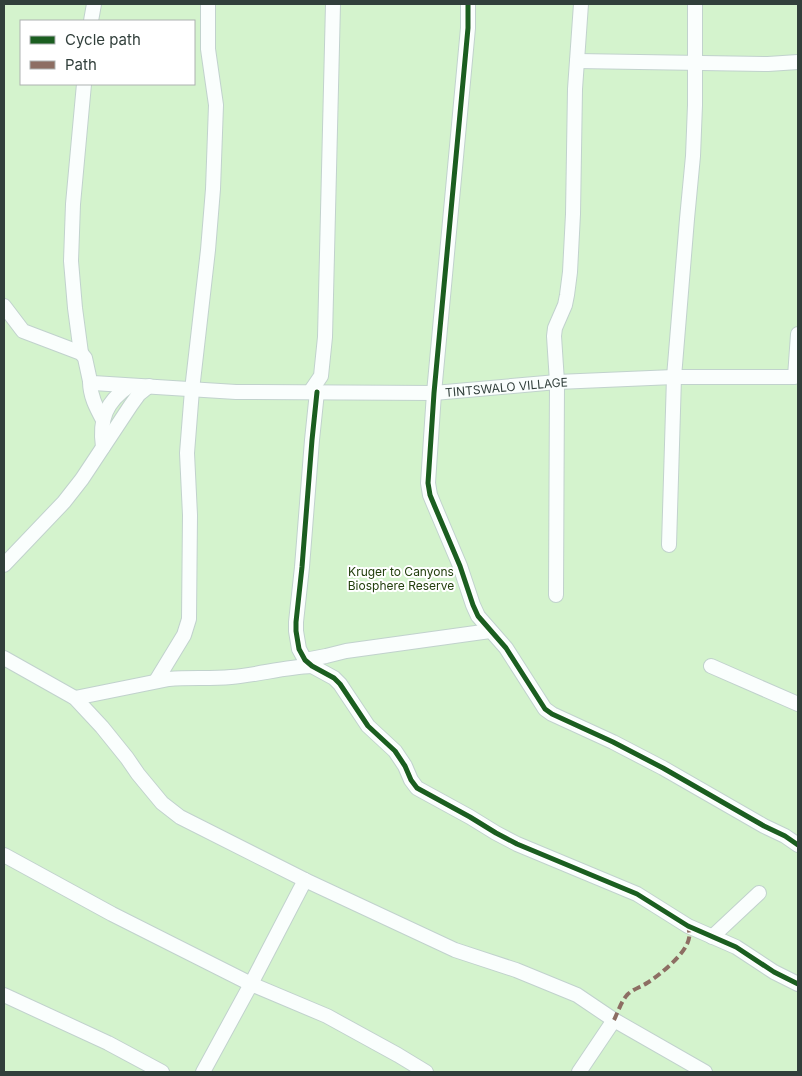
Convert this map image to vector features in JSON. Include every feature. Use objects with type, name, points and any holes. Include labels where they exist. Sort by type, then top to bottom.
[{"type":"street","points":[[91,20],[94,4]]},
{"type":"street","points":[[156,681],[184,635],[189,619],[190,515],[188,453],[192,390],[213,189],[216,105],[208,50],[208,4]]},
{"type":"street","points":[[333,4],[325,338],[322,376],[313,392],[312,440],[296,622],[299,649],[308,663],[334,678],[340,684],[368,726],[399,756],[417,788],[517,844],[637,894],[688,926],[736,947],[774,972],[798,984]]},
{"type":"street","points":[[468,4],[468,28],[434,393],[428,483],[430,495],[460,566],[473,605],[478,616],[506,648],[545,709],[663,768],[798,845]]},
{"type":"street","points":[[556,595],[557,382],[554,332],[567,295],[573,214],[576,61],[581,4]]},
{"type":"street","points":[[669,545],[674,377],[693,156],[695,4]]},
{"type":"street","points":[[576,61],[768,64],[798,62]]},
{"type":"street","points":[[84,85],[74,204],[72,261],[75,308],[81,352],[85,358],[90,391],[103,420]]},
{"type":"street","points":[[4,306],[27,333],[81,352]]},
{"type":"street","points":[[4,327],[21,328]]},
{"type":"street","name":"TINTSWALO VILLAGE","points":[[90,381],[93,384],[236,392],[434,393],[557,382],[674,377],[796,377],[798,334]]},
{"type":"street","points":[[322,376],[340,392]]},
{"type":"street","points":[[103,447],[101,434],[107,408],[118,393],[129,386]]},
{"type":"street","points":[[4,565],[64,502],[82,479],[131,405],[149,386]]},
{"type":"street","points":[[75,698],[156,681],[230,677],[294,667],[346,651],[490,631]]},
{"type":"street","points":[[4,658],[75,698],[102,726],[162,803],[180,817],[305,880],[455,950],[516,970],[577,995],[614,1020],[705,1072]]},
{"type":"street","points":[[711,666],[798,704]]},
{"type":"street","points":[[4,855],[112,914],[251,984],[327,1016],[426,1072]]},
{"type":"street","points":[[203,1072],[305,880]]},
{"type":"street","points":[[712,937],[759,893]]},
{"type":"street","points":[[4,995],[108,1043],[162,1072]]},
{"type":"street","points":[[579,1072],[614,1020]]},
{"type":"green space","name":"Kruger to Canyons Biosphere Reserve","points":[[4,4],[798,4],[798,1072],[4,1072]]},
{"type":"marked path","points":[[614,1020],[627,995],[659,975],[678,957],[687,944],[689,936],[688,926]]},
{"type":"cycle path","points":[[468,4],[468,28],[434,393],[428,483],[430,495],[460,566],[473,605],[478,616],[506,648],[545,709],[663,768],[798,845]]},
{"type":"cycle path","points":[[317,392],[296,622],[299,649],[305,660],[334,678],[340,684],[368,726],[395,751],[417,788],[517,844],[637,894],[688,926],[736,947],[774,972],[798,984]]}]
